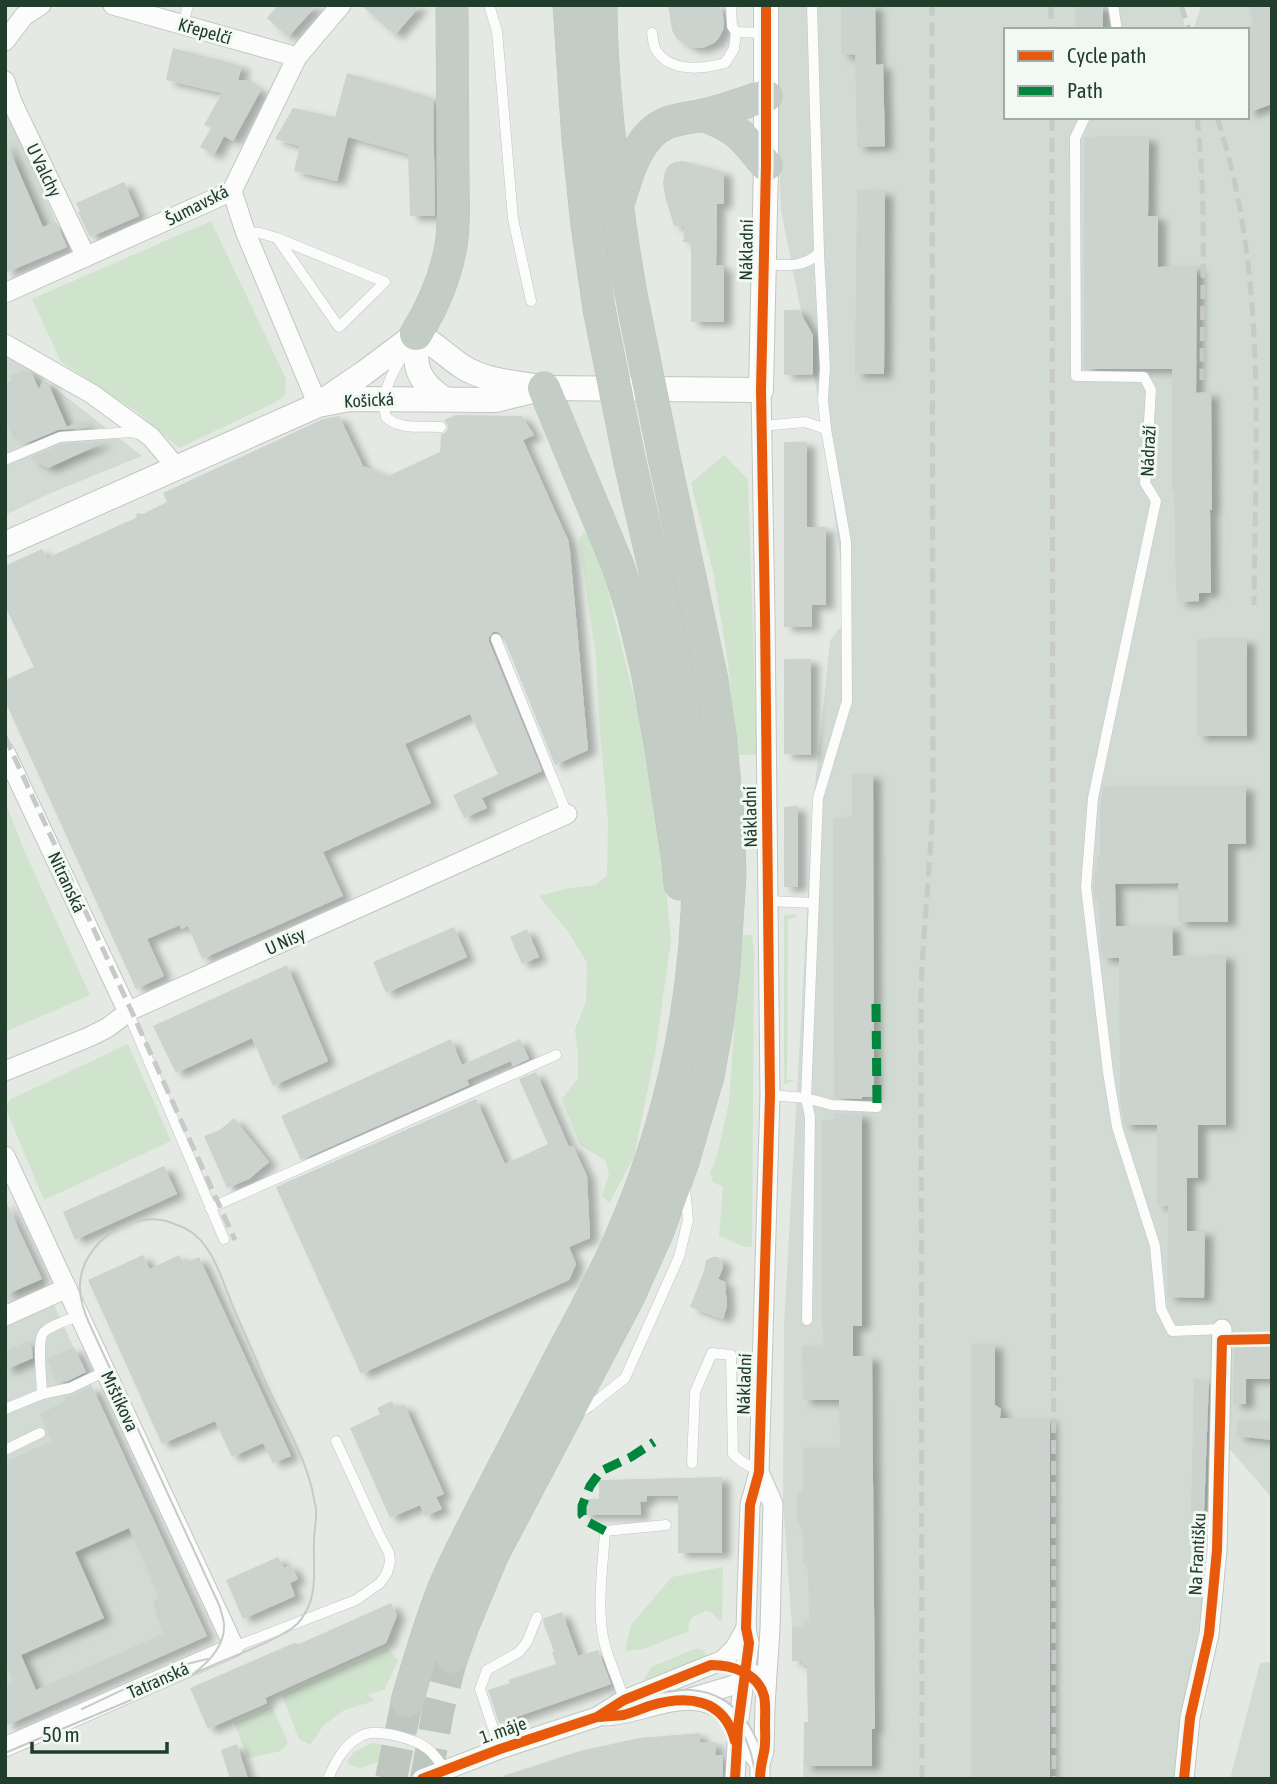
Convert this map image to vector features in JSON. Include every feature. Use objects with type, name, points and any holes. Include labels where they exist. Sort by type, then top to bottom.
[{"type":"highway","points":[[416,334],[439,290],[450,249],[453,148],[452,5]]},
{"type":"highway","points":[[551,5],[578,140]]},
{"type":"highway","points":[[407,1701],[446,1583],[597,1288],[624,1229],[653,1151],[679,1054],[687,1015],[695,944],[698,856],[690,752],[675,662],[599,310],[578,140],[569,5]]},
{"type":"highway","points":[[452,1657],[493,1554],[629,1296],[658,1231],[683,1162],[708,1076],[724,968],[730,874],[728,816],[720,735],[712,680],[634,309],[617,207],[605,93],[601,5]]},
{"type":"highway","points":[[617,207],[629,168],[655,129],[677,120],[766,96]]},
{"type":"highway","points":[[703,115],[724,123],[743,136],[765,165]]},
{"type":"highway","points":[[544,388],[618,566],[647,671],[678,861],[682,915],[679,1054]]},
{"type":"street","points":[[5,41],[24,16],[41,5]]},
{"type":"street","name":"Křepelčí","points":[[113,5],[297,57]]},
{"type":"street","name":"Šumavská","points":[[5,293],[232,191],[297,57],[341,5]]},
{"type":"street","name":"Nákladní","points":[[735,1779],[737,1736],[747,1676],[749,1643],[746,1628],[750,1505],[759,1472],[770,1095],[761,426],[766,5]]},
{"type":"street","name":"U Valchy","points":[[5,81],[12,103],[86,257]]},
{"type":"street","points":[[232,191],[245,232],[318,405],[416,334]]},
{"type":"street","points":[[416,334],[476,374],[544,388]]},
{"type":"street","points":[[416,334],[415,362],[419,374],[425,384],[444,399]]},
{"type":"street","points":[[5,344],[92,394],[151,437],[177,467]]},
{"type":"street","name":"Košická","points":[[7,539],[318,405],[350,399],[385,398],[495,400],[544,388],[761,390]]},
{"type":"street","name":"Nitranská","points":[[5,752],[128,1012]]},
{"type":"street","name":"U Nisy","points":[[5,1070],[89,1037],[107,1028],[128,1012],[568,814]]},
{"type":"street","name":"Mrštíkova","points":[[5,1156],[234,1647]]},
{"type":"street","points":[[5,1316],[67,1288]]},
{"type":"street","name":"Na Františku","points":[[1184,1779],[1190,1718],[1209,1639],[1217,1550],[1222,1329]]},
{"type":"street","name":"Nákladní","points":[[759,1472],[773,1504],[765,1751],[760,1771]]},
{"type":"street","name":"1. máje","points":[[597,1717],[624,1700],[723,1660],[730,1654],[746,1628]]},
{"type":"street","name":"Tatranská","points":[[5,1747],[234,1647]]},
{"type":"street","points":[[747,1676],[760,1668],[769,1647]]},
{"type":"street","points":[[710,1665],[730,1666],[747,1676],[762,1692],[765,1706]]},
{"type":"street","name":"1. máje","points":[[422,1779],[500,1749],[597,1717],[621,1715],[660,1703],[685,1700],[719,1690],[747,1676]]},
{"type":"street","name":"1. máje","points":[[685,1700],[708,1704],[723,1716],[750,1751],[760,1771]]},
{"type":"lane","points":[[183,25],[188,5]]},
{"type":"lane","points":[[489,5],[497,31],[513,219],[531,301]]},
{"type":"lane","points":[[652,33],[654,49],[676,65],[688,68],[725,64],[734,49],[736,32],[732,26],[732,5]]},
{"type":"lane","points":[[807,1320],[810,1117],[806,1098],[818,798],[847,701],[846,542],[822,400],[825,368],[811,5]]},
{"type":"lane","points":[[1112,5],[1117,28]]},
{"type":"lane","points":[[736,32],[766,33]]},
{"type":"lane","name":"Nádraží","points":[[1084,119],[1075,138],[1076,376],[1144,377],[1151,390],[1145,483],[1156,501],[1093,798],[1086,887],[1117,1126],[1155,1246],[1161,1309],[1172,1331],[1222,1329]]},
{"type":"lane","points":[[245,232],[277,238],[385,282],[339,327],[277,238]]},
{"type":"lane","points":[[763,264],[800,265],[819,253]]},
{"type":"lane","points":[[416,334],[397,365],[385,398],[386,417],[391,422],[403,425],[440,428]]},
{"type":"lane","points":[[761,426],[805,422],[826,429]]},
{"type":"lane","points":[[5,460],[60,437],[131,432],[151,437]]},
{"type":"lane","points":[[496,639],[568,814]]},
{"type":"lane","points":[[768,901],[813,903]]},
{"type":"lane","points":[[128,1012],[224,1239]]},
{"type":"lane","points":[[210,1208],[556,1055]]},
{"type":"lane","points":[[770,1095],[806,1098],[831,1105],[877,1107]]},
{"type":"lane","points":[[42,1394],[42,1367],[38,1346],[40,1339],[44,1332],[80,1315]]},
{"type":"lane","points":[[692,1463],[695,1392],[712,1353],[731,1355],[733,1454],[759,1472]]},
{"type":"lane","points":[[5,1409],[42,1394],[71,1388],[106,1371]]},
{"type":"lane","points":[[5,1450],[40,1433]]},
{"type":"lane","points":[[234,1647],[356,1600],[380,1583],[387,1573],[389,1553],[336,1441]]},
{"type":"lane","points":[[624,1700],[603,1637],[601,1597],[605,1531],[666,1525]]},
{"type":"lane","points":[[500,1749],[480,1689],[487,1670],[519,1652],[527,1642],[537,1617]]},
{"type":"lane","points":[[328,1779],[346,1747],[363,1734],[383,1734],[414,1741],[430,1751],[446,1770]]},
{"type":"shaded area","points":[[779,5],[1181,5],[1185,28],[1004,28],[1004,119],[1249,119],[1249,28],[1194,28],[1202,5],[1272,5],[1272,1498],[1226,1445],[1212,1413],[1205,1579],[1179,1779],[803,1779],[804,1722],[808,1722],[807,1667],[802,1666],[802,1661],[792,1661],[783,1503],[784,1325],[813,805],[830,641],[848,617],[821,413],[781,210],[778,132]]},
{"type":"shaded area","points":[[5,105],[67,247],[5,273]]},
{"type":"shaded area","points":[[5,354],[29,368],[142,456],[5,515]]},
{"type":"shaded area","points":[[5,1199],[207,1636],[5,1726]]},
{"type":"shaded area","points":[[1272,1662],[1272,1779],[1230,1779],[1260,1663]]},
{"type":"green space","points":[[211,221],[286,379],[285,395],[276,402],[179,448],[136,411],[61,362],[32,299]]},
{"type":"green space","points":[[724,455],[748,480],[757,755],[738,755],[727,656],[713,572],[691,483]]},
{"type":"green space","points":[[584,532],[597,547],[638,713],[664,871],[671,940],[655,1054],[634,1157],[609,1203],[602,1195],[609,1175],[605,1160],[580,1145],[562,1099],[578,1078],[575,1030],[586,1001],[587,963],[569,933],[539,896],[595,885],[607,875],[608,822],[596,657],[579,540]]},
{"type":"green space","points":[[5,801],[24,850],[90,995],[5,1032]]},
{"type":"green space","points":[[796,914],[795,918],[788,919],[787,1080],[796,1080],[784,1084],[784,915]]},
{"type":"green space","points":[[745,935],[752,935],[754,950],[752,1247],[745,1247],[719,1236],[723,1187],[713,1182],[710,1173],[717,1156],[729,1102],[740,943]]},
{"type":"green space","points":[[128,1044],[171,1141],[44,1200],[5,1107],[11,1099]]},
{"type":"green space","points":[[723,1567],[722,1620],[719,1621],[712,1613],[704,1610],[692,1619],[689,1631],[644,1649],[625,1651],[631,1625],[672,1577]]},
{"type":"green space","points":[[388,1648],[398,1661],[384,1690],[368,1694],[374,1701],[344,1710],[323,1726],[310,1745],[299,1739],[282,1695]]},
{"type":"green space","points":[[694,1649],[704,1651],[707,1659],[644,1680],[651,1667]]},
{"type":"green space","points":[[272,1706],[288,1743],[281,1751],[248,1758],[234,1723]]},
{"type":"green space","points":[[372,1743],[412,1750],[360,1768],[348,1764],[347,1761],[354,1752]]},
{"type":"building","points":[[278,5],[317,5],[288,37],[267,18]]},
{"type":"building","points":[[361,5],[421,5],[395,35]]},
{"type":"building","points":[[668,5],[718,5],[724,21],[718,39],[702,48],[692,48],[677,39],[672,30]]},
{"type":"building","points":[[841,5],[875,5],[876,65],[883,64],[885,146],[857,147],[855,55],[841,54]]},
{"type":"building","points":[[1075,5],[1103,5],[1103,28],[1075,28]]},
{"type":"building","points":[[1248,5],[1272,5],[1272,104],[1249,112],[1247,26],[1254,25]]},
{"type":"building","points":[[173,48],[242,66],[238,80],[248,81],[261,90],[233,141],[224,136],[214,155],[200,147],[211,128],[204,125],[222,93],[166,80]]},
{"type":"building","points":[[347,73],[433,98],[435,216],[410,216],[408,154],[348,137],[337,181],[294,171],[300,146],[275,139],[293,108],[335,117]]},
{"type":"building","points":[[1084,137],[1149,137],[1148,216],[1158,216],[1158,267],[1197,266],[1196,393],[1211,392],[1212,510],[1211,593],[1199,593],[1199,601],[1178,602],[1176,593],[1172,491],[1172,369],[1084,369]]},
{"type":"building","points":[[5,140],[43,227],[56,222],[67,247],[5,273]]},
{"type":"building","points":[[683,161],[724,172],[724,204],[717,204],[716,265],[724,265],[724,322],[691,322],[691,243],[683,242],[685,227],[674,226],[663,183],[669,165]]},
{"type":"building","points":[[124,182],[139,216],[90,237],[76,203]]},
{"type":"building","points":[[857,190],[885,191],[884,374],[855,374]]},
{"type":"building","points":[[784,310],[799,310],[813,335],[813,374],[784,375]]},
{"type":"building","points":[[25,370],[32,374],[39,389],[43,380],[48,383],[67,427],[79,421],[90,427],[58,430],[22,445],[5,421],[5,384],[12,381],[10,376]]},
{"type":"building","points":[[456,415],[522,416],[534,435],[523,440],[568,540],[570,551],[588,750],[555,765],[503,636],[493,632],[489,642],[542,771],[482,798],[487,808],[464,818],[453,795],[498,774],[470,714],[405,744],[431,803],[323,852],[343,896],[202,959],[188,926],[181,929],[180,925],[147,939],[164,976],[136,989],[5,701],[5,680],[34,667],[5,606],[5,566],[42,549],[47,558],[136,518],[137,513],[143,514],[167,502],[163,493],[323,419],[339,416],[363,466],[388,476],[440,452],[441,434],[448,428],[444,420]]},
{"type":"building","points":[[105,442],[48,468],[30,458],[62,444]]},
{"type":"building","points":[[784,442],[807,442],[807,527],[826,527],[826,605],[812,605],[812,627],[784,627]]},
{"type":"building","points":[[1197,639],[1247,639],[1247,736],[1197,736]]},
{"type":"building","points":[[784,659],[811,659],[811,755],[784,754]]},
{"type":"building","points":[[852,774],[873,774],[874,1097],[862,1099],[834,1098],[833,818],[852,818]]},
{"type":"building","points":[[1103,786],[1246,786],[1246,844],[1228,844],[1228,922],[1178,922],[1178,883],[1115,884],[1116,926],[1172,926],[1173,956],[1226,955],[1226,1125],[1198,1125],[1198,1178],[1187,1178],[1187,1231],[1205,1231],[1204,1298],[1167,1297],[1168,1206],[1157,1206],[1157,1125],[1124,1125],[1120,1098],[1119,958],[1102,958],[1099,900],[1095,900],[1093,887],[1097,855],[1100,855]]},
{"type":"building","points":[[798,806],[798,887],[784,887],[784,807]]},
{"type":"building","points":[[454,927],[467,957],[386,993],[373,962]]},
{"type":"building","points":[[527,929],[539,957],[522,964],[510,937]]},
{"type":"building","points":[[287,965],[328,1061],[273,1086],[252,1038],[176,1073],[153,1026]]},
{"type":"building","points":[[451,1039],[462,1065],[520,1039],[529,1059],[513,1066],[511,1061],[469,1079],[469,1085],[301,1160],[281,1116]]},
{"type":"building","points":[[536,1072],[569,1147],[573,1146],[587,1176],[590,1238],[569,1247],[576,1264],[569,1280],[361,1374],[276,1187],[476,1099],[505,1164],[548,1144],[519,1079]]},
{"type":"building","points":[[834,1113],[862,1114],[862,1326],[853,1326],[853,1356],[872,1356],[875,1729],[872,1729],[872,1766],[804,1766],[804,1722],[808,1722],[807,1666],[802,1666],[802,1661],[792,1661],[792,1627],[803,1627],[803,1621],[809,1621],[808,1564],[803,1564],[803,1523],[797,1523],[797,1492],[803,1493],[803,1448],[840,1448],[839,1400],[803,1400],[802,1346],[824,1345],[822,1120],[834,1120]]},
{"type":"building","points":[[234,1118],[269,1162],[249,1179],[227,1188],[204,1136],[220,1130]]},
{"type":"building","points":[[164,1166],[177,1194],[75,1240],[63,1212]]},
{"type":"building","points":[[5,1200],[42,1279],[5,1295]]},
{"type":"building","points":[[143,1255],[150,1269],[179,1255],[184,1263],[199,1257],[291,1456],[273,1463],[263,1443],[232,1457],[215,1421],[162,1444],[88,1280]]},
{"type":"building","points":[[718,1257],[723,1262],[718,1279],[725,1282],[727,1306],[723,1319],[690,1307],[706,1260]]},
{"type":"building","points":[[28,1341],[33,1358],[5,1370],[5,1351]]},
{"type":"building","points":[[971,1344],[995,1344],[995,1405],[1001,1409],[1000,1418],[1050,1418],[1050,1779],[971,1779]]},
{"type":"building","points":[[74,1347],[86,1372],[57,1383],[47,1359]]},
{"type":"building","points":[[1234,1347],[1272,1348],[1272,1379],[1246,1379],[1246,1404],[1233,1404]]},
{"type":"building","points":[[1194,1379],[1209,1380],[1204,1512],[1191,1511]]},
{"type":"building","points":[[92,1386],[207,1636],[5,1726],[5,1686],[14,1682],[5,1663],[5,1462],[52,1441],[40,1414],[66,1401],[64,1397]],"holes":[[[129,1528],[159,1596],[154,1601],[154,1606],[163,1634],[36,1690],[21,1655],[104,1618],[75,1552]]]},
{"type":"building","points":[[392,1401],[395,1408],[404,1404],[444,1494],[436,1497],[442,1509],[425,1516],[420,1505],[390,1518],[350,1428],[380,1414],[377,1408]]},
{"type":"building","points":[[1238,1419],[1272,1422],[1272,1440],[1236,1436]]},
{"type":"building","points":[[722,1477],[722,1553],[678,1553],[678,1496],[647,1496],[647,1501],[640,1502],[641,1515],[583,1515],[584,1499],[599,1499],[599,1480]]},
{"type":"building","points":[[278,1557],[284,1568],[291,1565],[298,1579],[290,1583],[295,1596],[243,1619],[226,1580]]},
{"type":"building","points":[[391,1603],[397,1615],[386,1643],[265,1698],[267,1703],[208,1729],[190,1688]]},
{"type":"building","points":[[562,1612],[578,1656],[598,1650],[611,1684],[499,1723],[488,1690],[510,1683],[508,1680],[556,1664],[543,1622],[544,1618]]},
{"type":"building","points":[[700,1733],[700,1742],[716,1742],[715,1755],[723,1755],[723,1779],[504,1779],[503,1776],[580,1751],[639,1738]]},
{"type":"building","points":[[237,1744],[248,1779],[230,1779],[221,1750]]},
{"type":"tunnel","points":[[426,1779],[438,1711],[452,1657]]},
{"type":"tunnel","points":[[391,1779],[407,1701]]},
{"type":"tram line","points":[[5,1753],[184,1678],[277,1637],[299,1621],[312,1597],[316,1513],[308,1474],[267,1387],[218,1269],[208,1250],[190,1231],[172,1223],[141,1220],[112,1232],[100,1242],[83,1269],[80,1294],[90,1325],[220,1607],[224,1625],[222,1640],[210,1659],[193,1674]]},
{"type":"tram line","points":[[82,1709],[159,1674],[208,1659]]},
{"type":"tram line","points":[[411,1779],[648,1696],[685,1690],[707,1693],[722,1699],[745,1720],[759,1747],[765,1779]]},
{"type":"tram line","points":[[647,1707],[688,1702],[721,1712],[734,1722],[744,1737],[755,1777]]},
{"type":"railway","points":[[922,1779],[921,992],[933,798],[932,5]]},
{"type":"railway","points":[[1051,5],[1051,28]]},
{"type":"railway","points":[[1181,5],[1188,28]]},
{"type":"railway","points":[[1052,119],[1054,1779]]},
{"type":"railway","points":[[1197,119],[1203,216],[1202,380]]},
{"type":"railway","points":[[1218,119],[1233,176],[1244,236],[1251,298],[1256,421],[1254,605]]},
{"type":"railway","points":[[5,737],[235,1240]]},
{"type":"marked path","points":[[876,1004],[877,1107]]},
{"type":"marked path","points":[[605,1531],[588,1522],[582,1515],[582,1506],[590,1486],[601,1471],[631,1457],[654,1442]]},
{"type":"cycle path","points":[[735,1779],[738,1727],[749,1643],[746,1628],[750,1505],[759,1472],[770,1095],[761,390],[766,5]]},
{"type":"cycle path","points":[[1184,1779],[1190,1718],[1209,1634],[1217,1550],[1222,1340],[1272,1339]]},
{"type":"cycle path","points":[[422,1779],[500,1749],[597,1717],[624,1700],[711,1665],[743,1672],[761,1688],[765,1703],[765,1749],[760,1779]]},
{"type":"cycle path","points":[[600,1717],[623,1715],[676,1701],[702,1703],[722,1715],[730,1726],[735,1741]]}]
